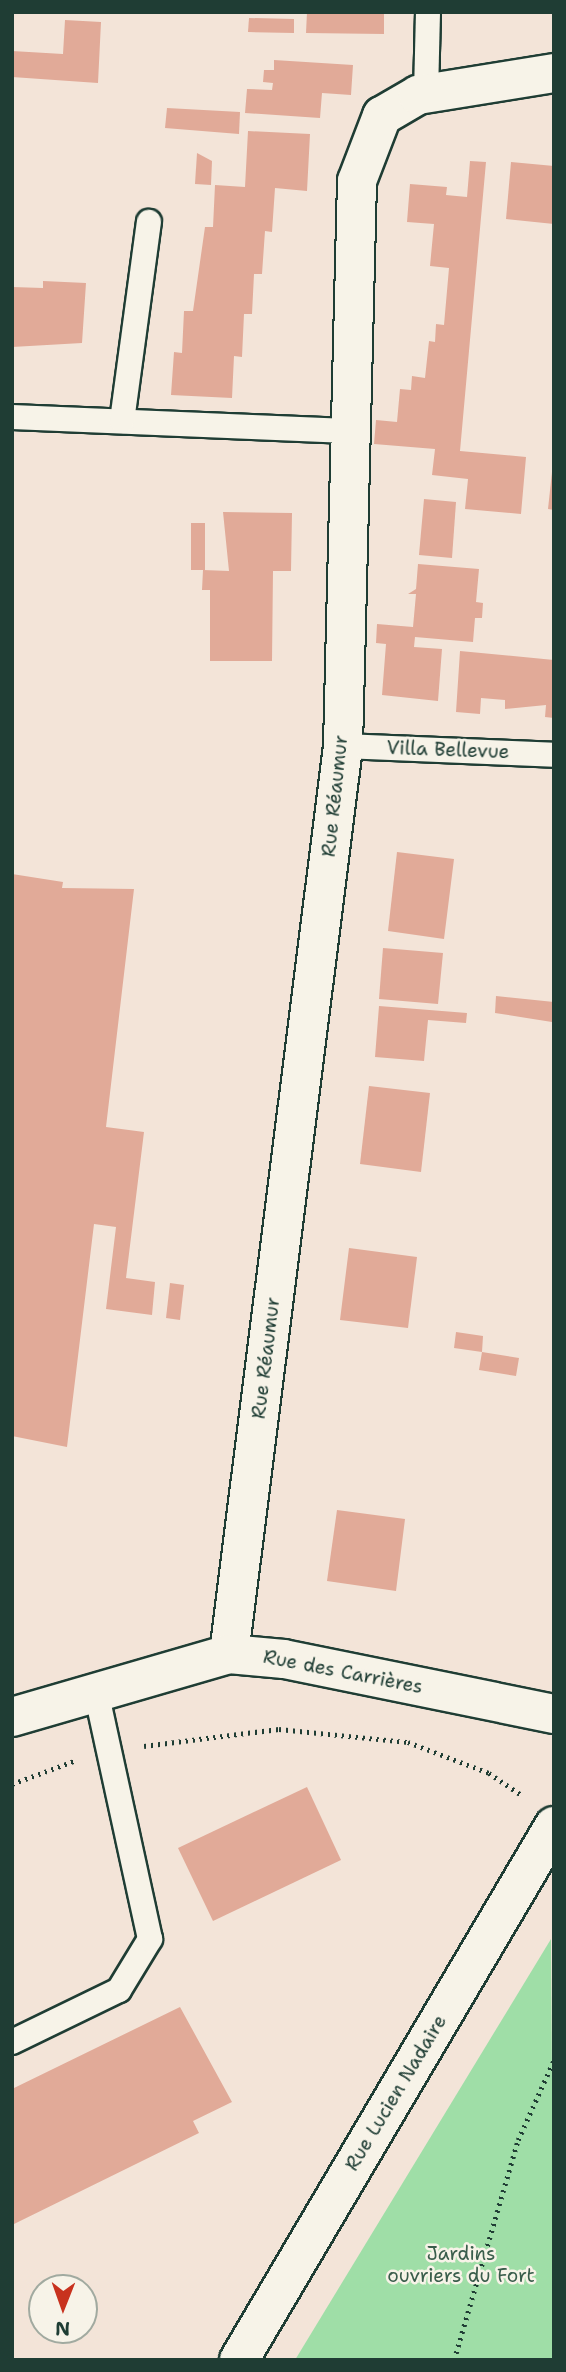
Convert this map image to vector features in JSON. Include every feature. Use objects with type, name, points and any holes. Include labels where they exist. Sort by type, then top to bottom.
[{"type":"street","name":"Rue Réaumur","points":[[229,1654],[343,746],[348,431],[357,181],[382,116],[426,94],[554,73]]},
{"type":"street","name":"Rue des Carrières","points":[[12,1717],[96,1690],[229,1654],[284,1658],[554,1714]]},
{"type":"street","name":"Rue Lucien Nadaire","points":[[239,2360],[543,1814]]},
{"type":"lane","points":[[426,94],[428,12]]},
{"type":"lane","points":[[122,421],[149,222]]},
{"type":"lane","points":[[12,417],[348,431]]},
{"type":"lane","name":"Villa Bellevue","points":[[343,746],[554,755]]},
{"type":"lane","points":[[12,2042],[119,1990],[150,1939],[113,1753],[96,1690]]},
{"type":"path","points":[[12,1784],[113,1753],[279,1729],[408,1742],[489,1773],[543,1814]]},
{"type":"path","points":[[454,2360],[519,2140],[554,2060]]},
{"type":"green space","name":"Jardins ouvriers du Fort","points":[[551,1939],[554,2360],[295,2360]]},
{"type":"building","points":[[307,12],[384,12],[384,34],[306,33]]},
{"type":"building","points":[[249,18],[294,19],[294,33],[248,32]]},
{"type":"building","points":[[65,20],[101,22],[98,83],[12,77],[12,51],[63,54]]},
{"type":"building","points":[[274,60],[353,65],[351,95],[322,93],[320,118],[245,113],[247,89],[272,90],[273,83],[263,82],[264,70],[274,70]]},
{"type":"building","points":[[167,108],[240,112],[239,134],[165,128]]},
{"type":"building","points":[[248,131],[310,134],[307,191],[275,188],[272,232],[265,231],[262,274],[254,274],[252,314],[244,314],[242,357],[234,356],[232,398],[171,395],[174,352],[182,353],[184,311],[193,311],[205,227],[213,227],[215,185],[245,187]]},
{"type":"building","points":[[197,153],[212,161],[211,185],[195,184]]},
{"type":"building","points":[[470,161],[486,162],[460,451],[526,457],[521,514],[465,509],[468,479],[432,475],[435,449],[374,444],[376,420],[397,422],[400,389],[411,390],[412,376],[425,378],[429,341],[435,342],[436,324],[444,325],[449,268],[430,266],[434,224],[407,222],[410,184],[447,187],[446,195],[467,197]]},
{"type":"building","points":[[511,162],[554,166],[554,224],[506,219]]},
{"type":"building","points":[[43,281],[86,283],[82,343],[12,347],[12,287],[43,288]]},
{"type":"building","points":[[554,472],[554,510],[548,509]]},
{"type":"building","points":[[424,499],[456,502],[452,558],[419,555]]},
{"type":"building","points":[[223,512],[292,513],[291,571],[273,571],[272,661],[210,661],[210,590],[202,590],[203,570],[229,571]]},
{"type":"building","points":[[191,523],[205,523],[205,570],[191,570]]},
{"type":"building","points":[[418,564],[479,569],[476,602],[483,603],[482,618],[475,618],[473,642],[415,637],[414,647],[442,649],[438,701],[382,695],[386,644],[376,643],[377,624],[413,627],[416,594],[408,594],[416,589]]},
{"type":"building","points":[[460,651],[554,660],[554,718],[545,717],[546,705],[505,709],[505,700],[481,698],[480,714],[456,712]]},
{"type":"building","points":[[397,852],[454,859],[444,939],[388,931]]},
{"type":"building","points":[[12,874],[63,882],[62,888],[134,889],[106,1127],[144,1132],[126,1278],[155,1282],[152,1315],[106,1309],[116,1227],[94,1224],[67,1447],[12,1436]]},
{"type":"building","points":[[383,948],[443,953],[438,1004],[379,999]]},
{"type":"building","points":[[496,996],[554,1002],[552,1022],[495,1013]]},
{"type":"building","points":[[379,1006],[467,1013],[466,1023],[428,1020],[424,1061],[375,1057]]},
{"type":"building","points":[[369,1086],[430,1093],[421,1172],[360,1164]]},
{"type":"building","points":[[349,1248],[417,1257],[408,1328],[340,1320]]},
{"type":"building","points":[[170,1283],[184,1285],[180,1320],[166,1318]]},
{"type":"building","points":[[456,1332],[483,1336],[482,1352],[454,1348]]},
{"type":"building","points":[[482,1352],[519,1358],[516,1376],[479,1370]]},
{"type":"building","points":[[337,1510],[405,1519],[396,1591],[327,1581]]},
{"type":"building","points":[[307,1787],[341,1860],[213,1921],[178,1848]]},
{"type":"building","points":[[180,2007],[232,2102],[193,2121],[199,2133],[12,2225],[12,2089]]}]
